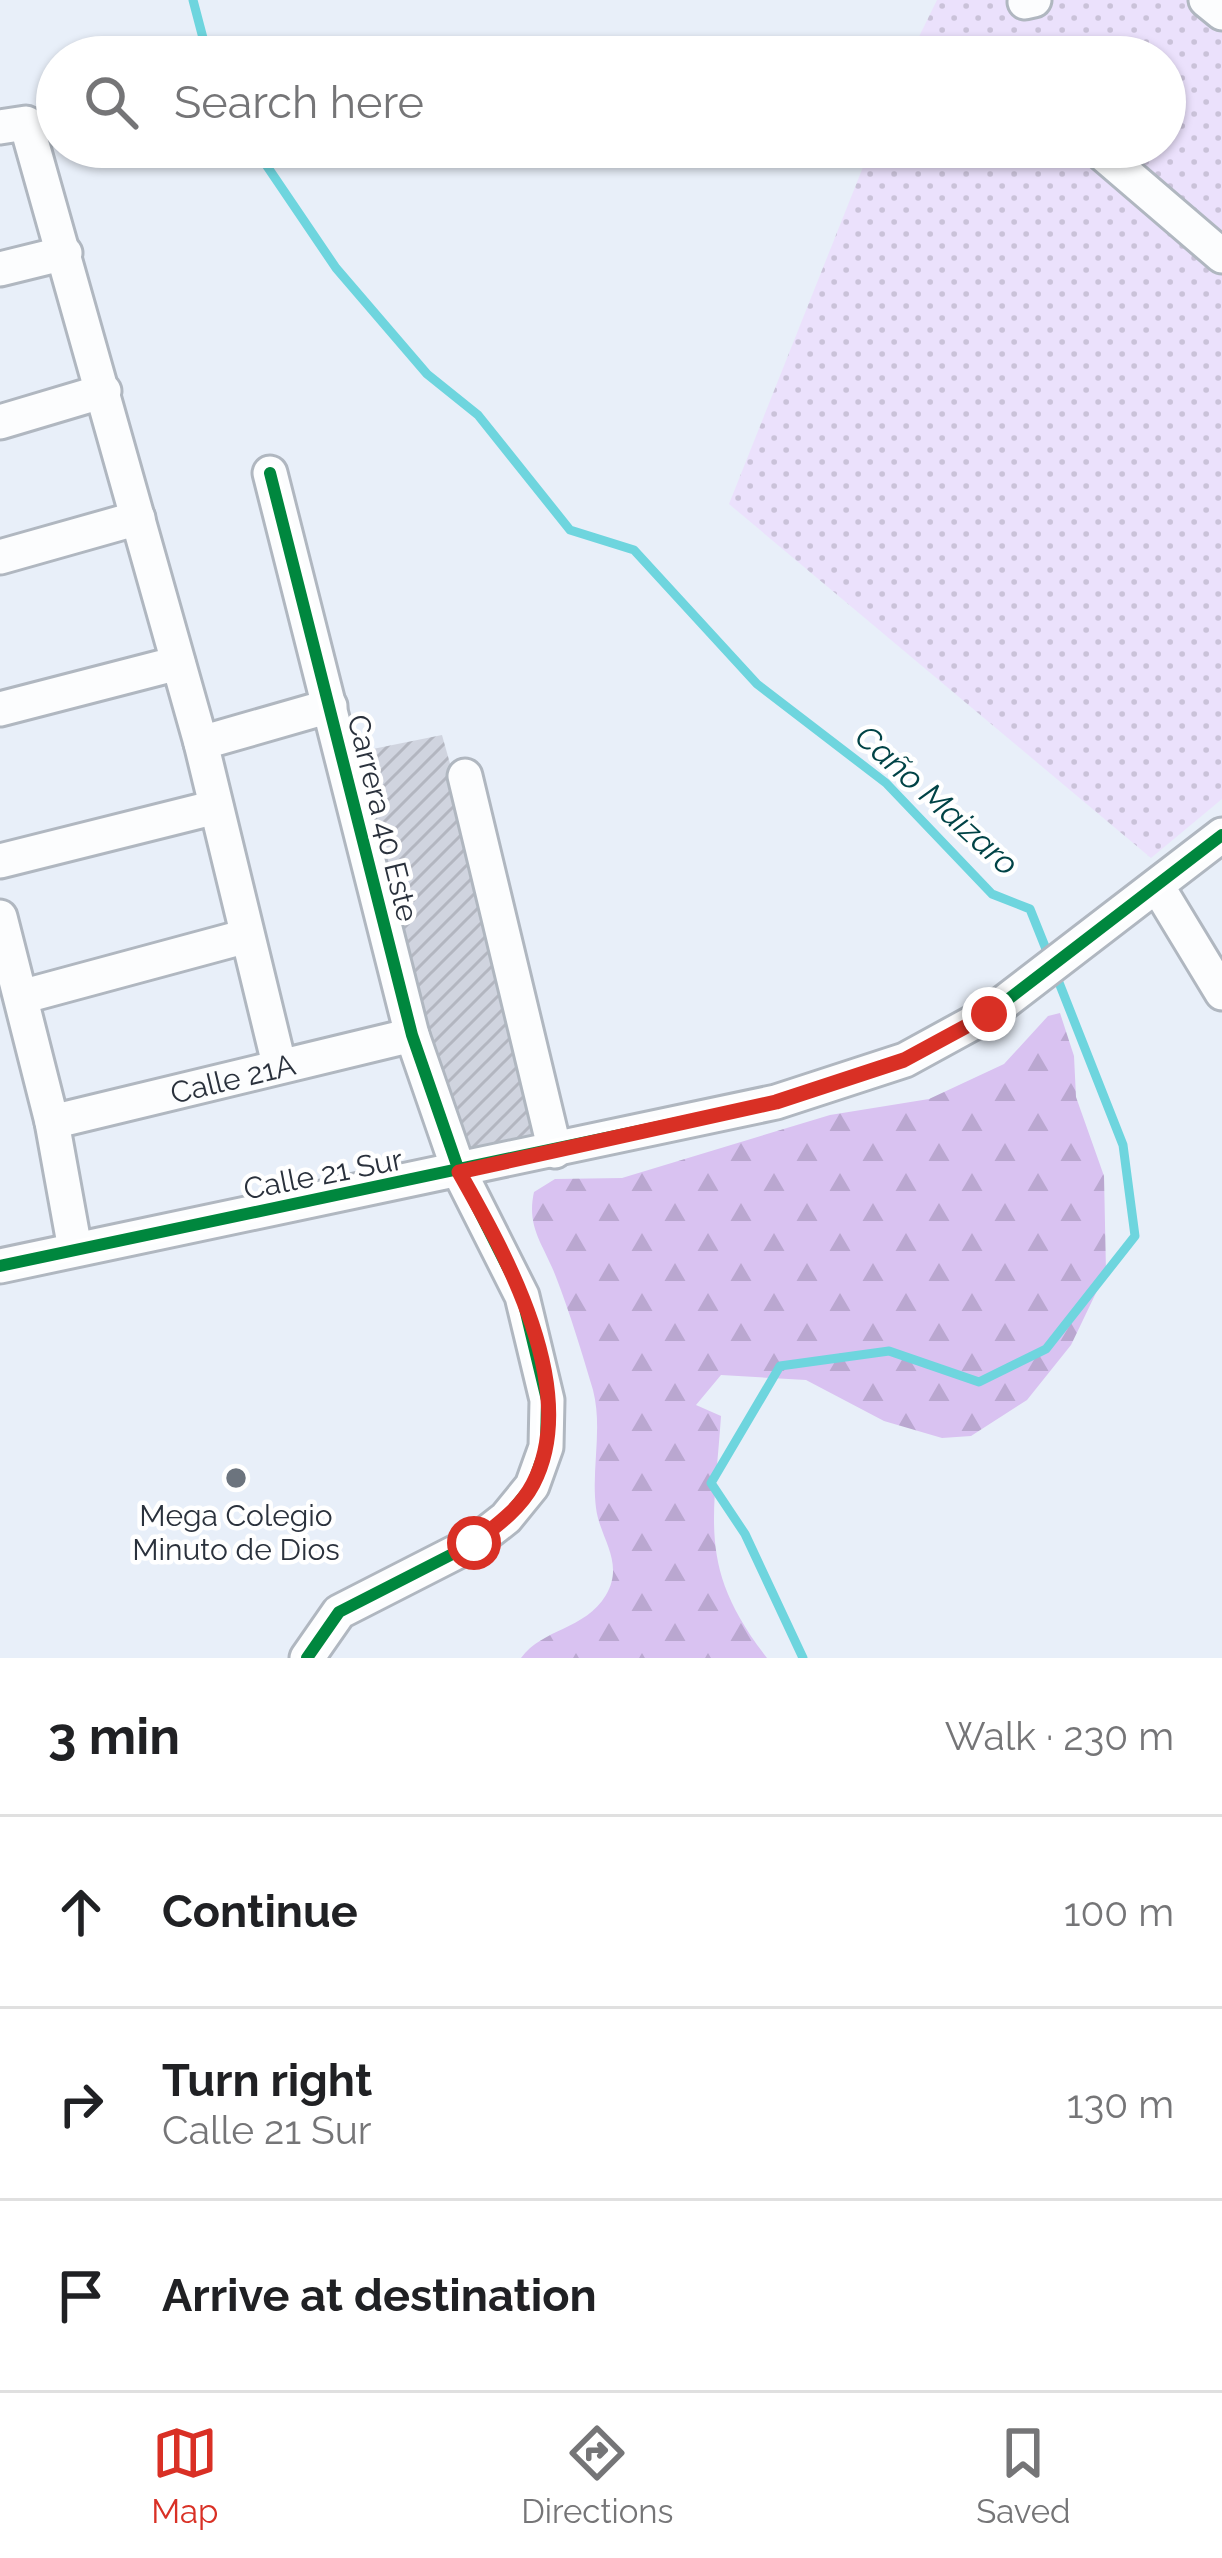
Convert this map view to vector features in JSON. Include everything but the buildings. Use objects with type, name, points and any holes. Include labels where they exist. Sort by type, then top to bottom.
[{"type":"street","points":[[1206,0],[1222,13]]},
{"type":"street","points":[[0,127],[26,123],[36,156]]},
{"type":"street","points":[[40,168],[202,743],[279,1064]]},
{"type":"street","points":[[1119,168],[1222,256]]},
{"type":"street","points":[[0,269],[65,253]]},
{"type":"street","points":[[0,422],[104,391]]},
{"type":"street","name":"Carrera 40 Este","points":[[270,473],[412,1035],[459,1172],[522,1296],[540,1356],[546,1447],[532,1486],[506,1518],[474,1543],[339,1612],[307,1658]]},
{"type":"street","points":[[0,557],[138,518]]},
{"type":"street","points":[[0,709],[178,663]]},
{"type":"street","points":[[202,743],[330,706]]},
{"type":"street","points":[[465,776],[555,1151]]},
{"type":"street","points":[[0,861],[216,807]]},
{"type":"street","name":"Calle 21 Sur","points":[[0,1266],[776,1102],[904,1060],[989,1014],[1159,889],[1222,836]]},
{"type":"street","points":[[1159,889],[1222,993]]},
{"type":"street","points":[[0,917],[52,1122],[75,1250]]},
{"type":"street","points":[[21,997],[248,936]]},
{"type":"street","name":"Calle 21A","points":[[52,1122],[412,1035]]},
{"type":"shaded area","points":[[937,0],[1222,0],[1222,799],[1151,858],[729,504],[863,168],[1186,168],[1186,36],[919,36]]},
{"type":"green space","points":[[1060,1013],[1074,1056],[1076,1097],[1104,1176],[1106,1272],[1071,1345],[1027,1400],[971,1436],[942,1438],[884,1421],[806,1380],[721,1375],[696,1405],[721,1416],[715,1543],[729,1597],[767,1658],[521,1658],[541,1640],[597,1607],[613,1572],[596,1508],[593,1390],[534,1226],[534,1192],[555,1179],[622,1178],[830,1115],[929,1099],[1004,1064],[1048,1016]]},
{"type":"waterway","name":"Caño Maizaro","points":[[193,0],[202,36]]},
{"type":"waterway","name":"Caño Maizaro","points":[[268,168],[336,268],[427,374],[478,415],[570,530],[634,550],[757,684],[886,783],[992,894],[1030,909],[1050,959]]},
{"type":"waterway","name":"Caño Maizaro","points":[[803,1658],[745,1534],[711,1483],[780,1366],[889,1351],[979,1382],[1046,1349],[1135,1236],[1123,1145],[1056,975]]},
{"type":"cycle path","points":[[270,473],[412,1035],[459,1171],[522,1296],[547,1400],[546,1447],[532,1486],[506,1518],[474,1543],[339,1612],[307,1658]]},
{"type":"cycle path","points":[[0,1266],[776,1102],[905,1060],[989,1014],[1222,835]]},
{"type":"place","name":"Mega Colegio Minuto de Dios","points":[[236,1478]]},
{"type":"route","points":[[474,1543],[506,1518],[532,1486],[546,1447],[547,1400],[522,1296],[497,1238],[459,1172],[776,1102],[904,1060],[989,1014]]}]
